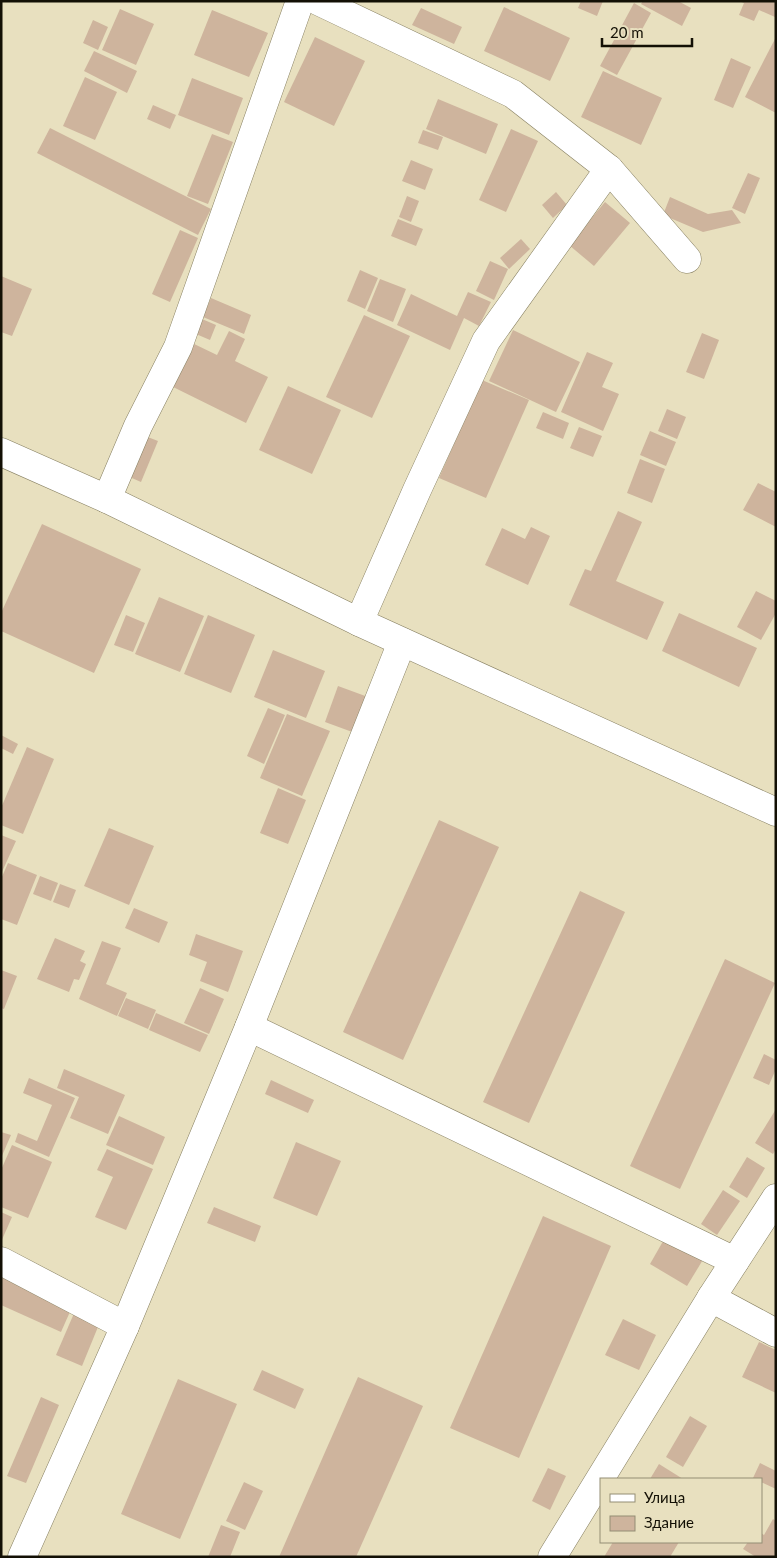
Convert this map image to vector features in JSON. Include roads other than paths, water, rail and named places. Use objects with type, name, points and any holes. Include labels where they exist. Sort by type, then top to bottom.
[{"type":"street","points":[[107,499],[138,426],[178,347],[300,1]]},
{"type":"street","points":[[318,1],[513,94],[609,169],[687,259]]},
{"type":"street","points":[[359,622],[417,490],[486,341],[609,169]]},
{"type":"street","points":[[1,452],[107,499],[402,642],[776,812]]},
{"type":"street","points":[[22,1557],[125,1326],[249,1027],[402,642]]},
{"type":"street","points":[[249,1027],[735,1261]]},
{"type":"street","points":[[600,1478],[711,1298],[776,1198]]},
{"type":"street","points":[[1,1260],[125,1326]]},
{"type":"street","points":[[711,1298],[776,1333]]},
{"type":"street","points":[[552,1557],[600,1479]]}]
